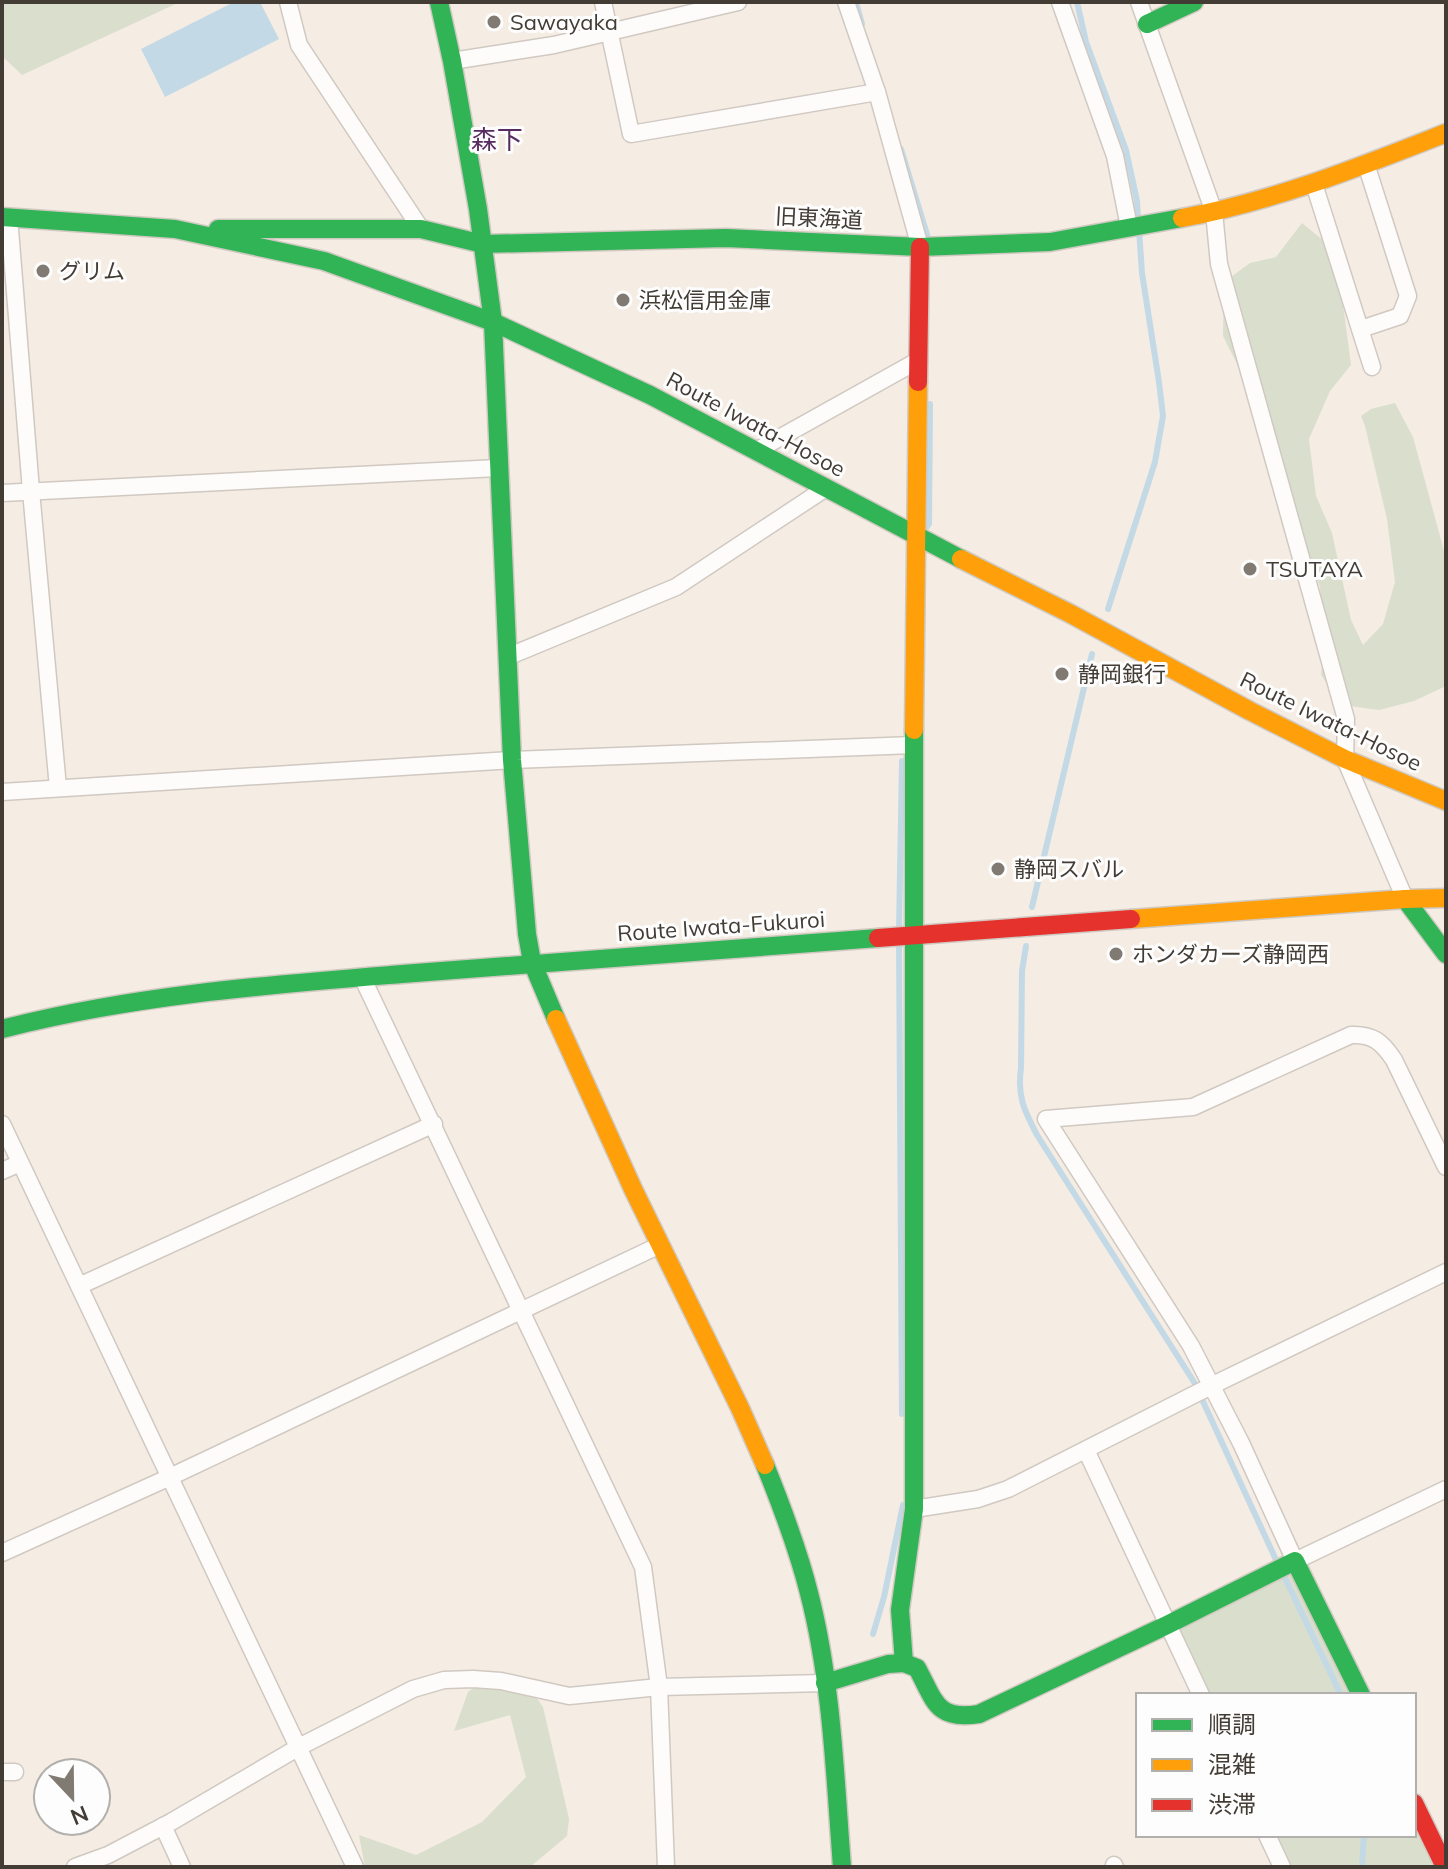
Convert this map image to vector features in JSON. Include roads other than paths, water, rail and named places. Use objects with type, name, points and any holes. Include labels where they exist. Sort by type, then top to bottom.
[{"type":"street","points":[[288,2],[299,45],[421,229]]},
{"type":"street","points":[[439,2],[483,244],[493,322],[512,760],[532,962],[660,1245],[745,1420],[799,1558],[825,1683],[842,1867]]},
{"type":"street","points":[[603,2],[631,134],[877,92]]},
{"type":"street","points":[[452,61],[554,45],[738,2]]},
{"type":"street","points":[[846,2],[877,92],[920,247],[914,745],[914,1509],[900,1610],[904,1663]]},
{"type":"street","points":[[1060,2],[1137,226]]},
{"type":"street","points":[[1139,2],[1214,212],[1222,273],[1346,719],[1345,759],[1405,899],[1446,954]]},
{"type":"street","points":[[1147,24],[1194,2]]},
{"type":"street","name":"旧東海道","points":[[175,229],[421,229],[483,244],[726,238],[920,247],[1050,242],[1214,212],[1314,184],[1446,133]]},
{"type":"street","points":[[1361,329],[1400,316],[1408,296],[1366,164]]},
{"type":"street","points":[[1314,184],[1372,367]]},
{"type":"street","points":[[5,217],[58,788]]},
{"type":"street","name":"Route Iwata-Hosoe","points":[[5,217],[175,229],[324,261],[493,322],[650,395],[1345,759],[1446,801]]},
{"type":"street","points":[[756,451],[919,360]]},
{"type":"street","points":[[2,493],[498,468]]},
{"type":"street","points":[[507,657],[676,587],[826,488]]},
{"type":"street","points":[[2,792],[512,760],[914,745]]},
{"type":"street","name":"Route Iwata-Fukuroi","points":[[2,1029],[35,1019],[216,988],[532,962],[1446,898]]},
{"type":"street","points":[[362,977],[643,1567],[659,1687],[666,1867]]},
{"type":"street","points":[[1360,1693],[1213,1385],[1046,1119],[1193,1107],[1351,1035],[1366,1035],[1384,1046],[1394,1060],[1446,1167]]},
{"type":"street","points":[[2,1124],[355,1867]]},
{"type":"street","points":[[79,1286],[434,1124]]},
{"type":"street","points":[[2,1171],[20,1163]]},
{"type":"street","points":[[2,1553],[660,1245]]},
{"type":"street","points":[[914,1509],[978,1499],[1008,1489],[1446,1272]]},
{"type":"street","points":[[1086,1450],[1200,1693]]},
{"type":"street","points":[[75,1867],[108,1855],[299,1747],[413,1689],[444,1680],[501,1681],[569,1696],[659,1687],[825,1683],[888,1664],[904,1663],[917,1668],[942,1711],[963,1718],[979,1714],[1446,1489]]},
{"type":"street","points":[[1416,1807],[1445,1867]]},
{"type":"street","points":[[163,1826],[182,1867]]},
{"type":"street","points":[[1268,1837],[1282,1867]]},
{"type":"water","points":[[234,2],[260,2],[279,39],[165,97],[141,49]]},
{"type":"waterway","points":[[856,2],[862,24]]},
{"type":"waterway","points":[[1077,2],[1086,42],[1126,150],[1138,219]]},
{"type":"waterway","points":[[901,149],[929,241]]},
{"type":"waterway","points":[[1108,609],[1155,462],[1163,416],[1142,273],[1139,230]]},
{"type":"waterway","points":[[926,528],[929,524],[930,404]]},
{"type":"waterway","points":[[1032,907],[1092,654]]},
{"type":"waterway","points":[[899,930],[902,761]]},
{"type":"waterway","points":[[899,941],[902,1414]]},
{"type":"waterway","points":[[1026,946],[1022,971],[1020,1078],[1025,1110],[1037,1135],[1194,1382],[1277,1562]]},
{"type":"waterway","points":[[873,1634],[903,1505]]},
{"type":"waterway","points":[[1282,1572],[1340,1693]]},
{"type":"waterway","points":[[1362,1867],[1364,1837]]},
{"type":"place","name":"Sawayaka","points":[[494,22]]},
{"type":"place","name":"グリム","points":[[43,271]]},
{"type":"place","name":"浜松信用金庫","points":[[623,300]]},
{"type":"place","name":"TSUTAYA","points":[[1250,569]]},
{"type":"place","name":"静岡銀行","points":[[1062,674]]},
{"type":"place","name":"静岡スバル","points":[[998,869]]},
{"type":"place","name":"ホンダカーズ静岡西","points":[[1116,954]]},
{"type":"district","name":"森下","points":[[497,140]]}]
